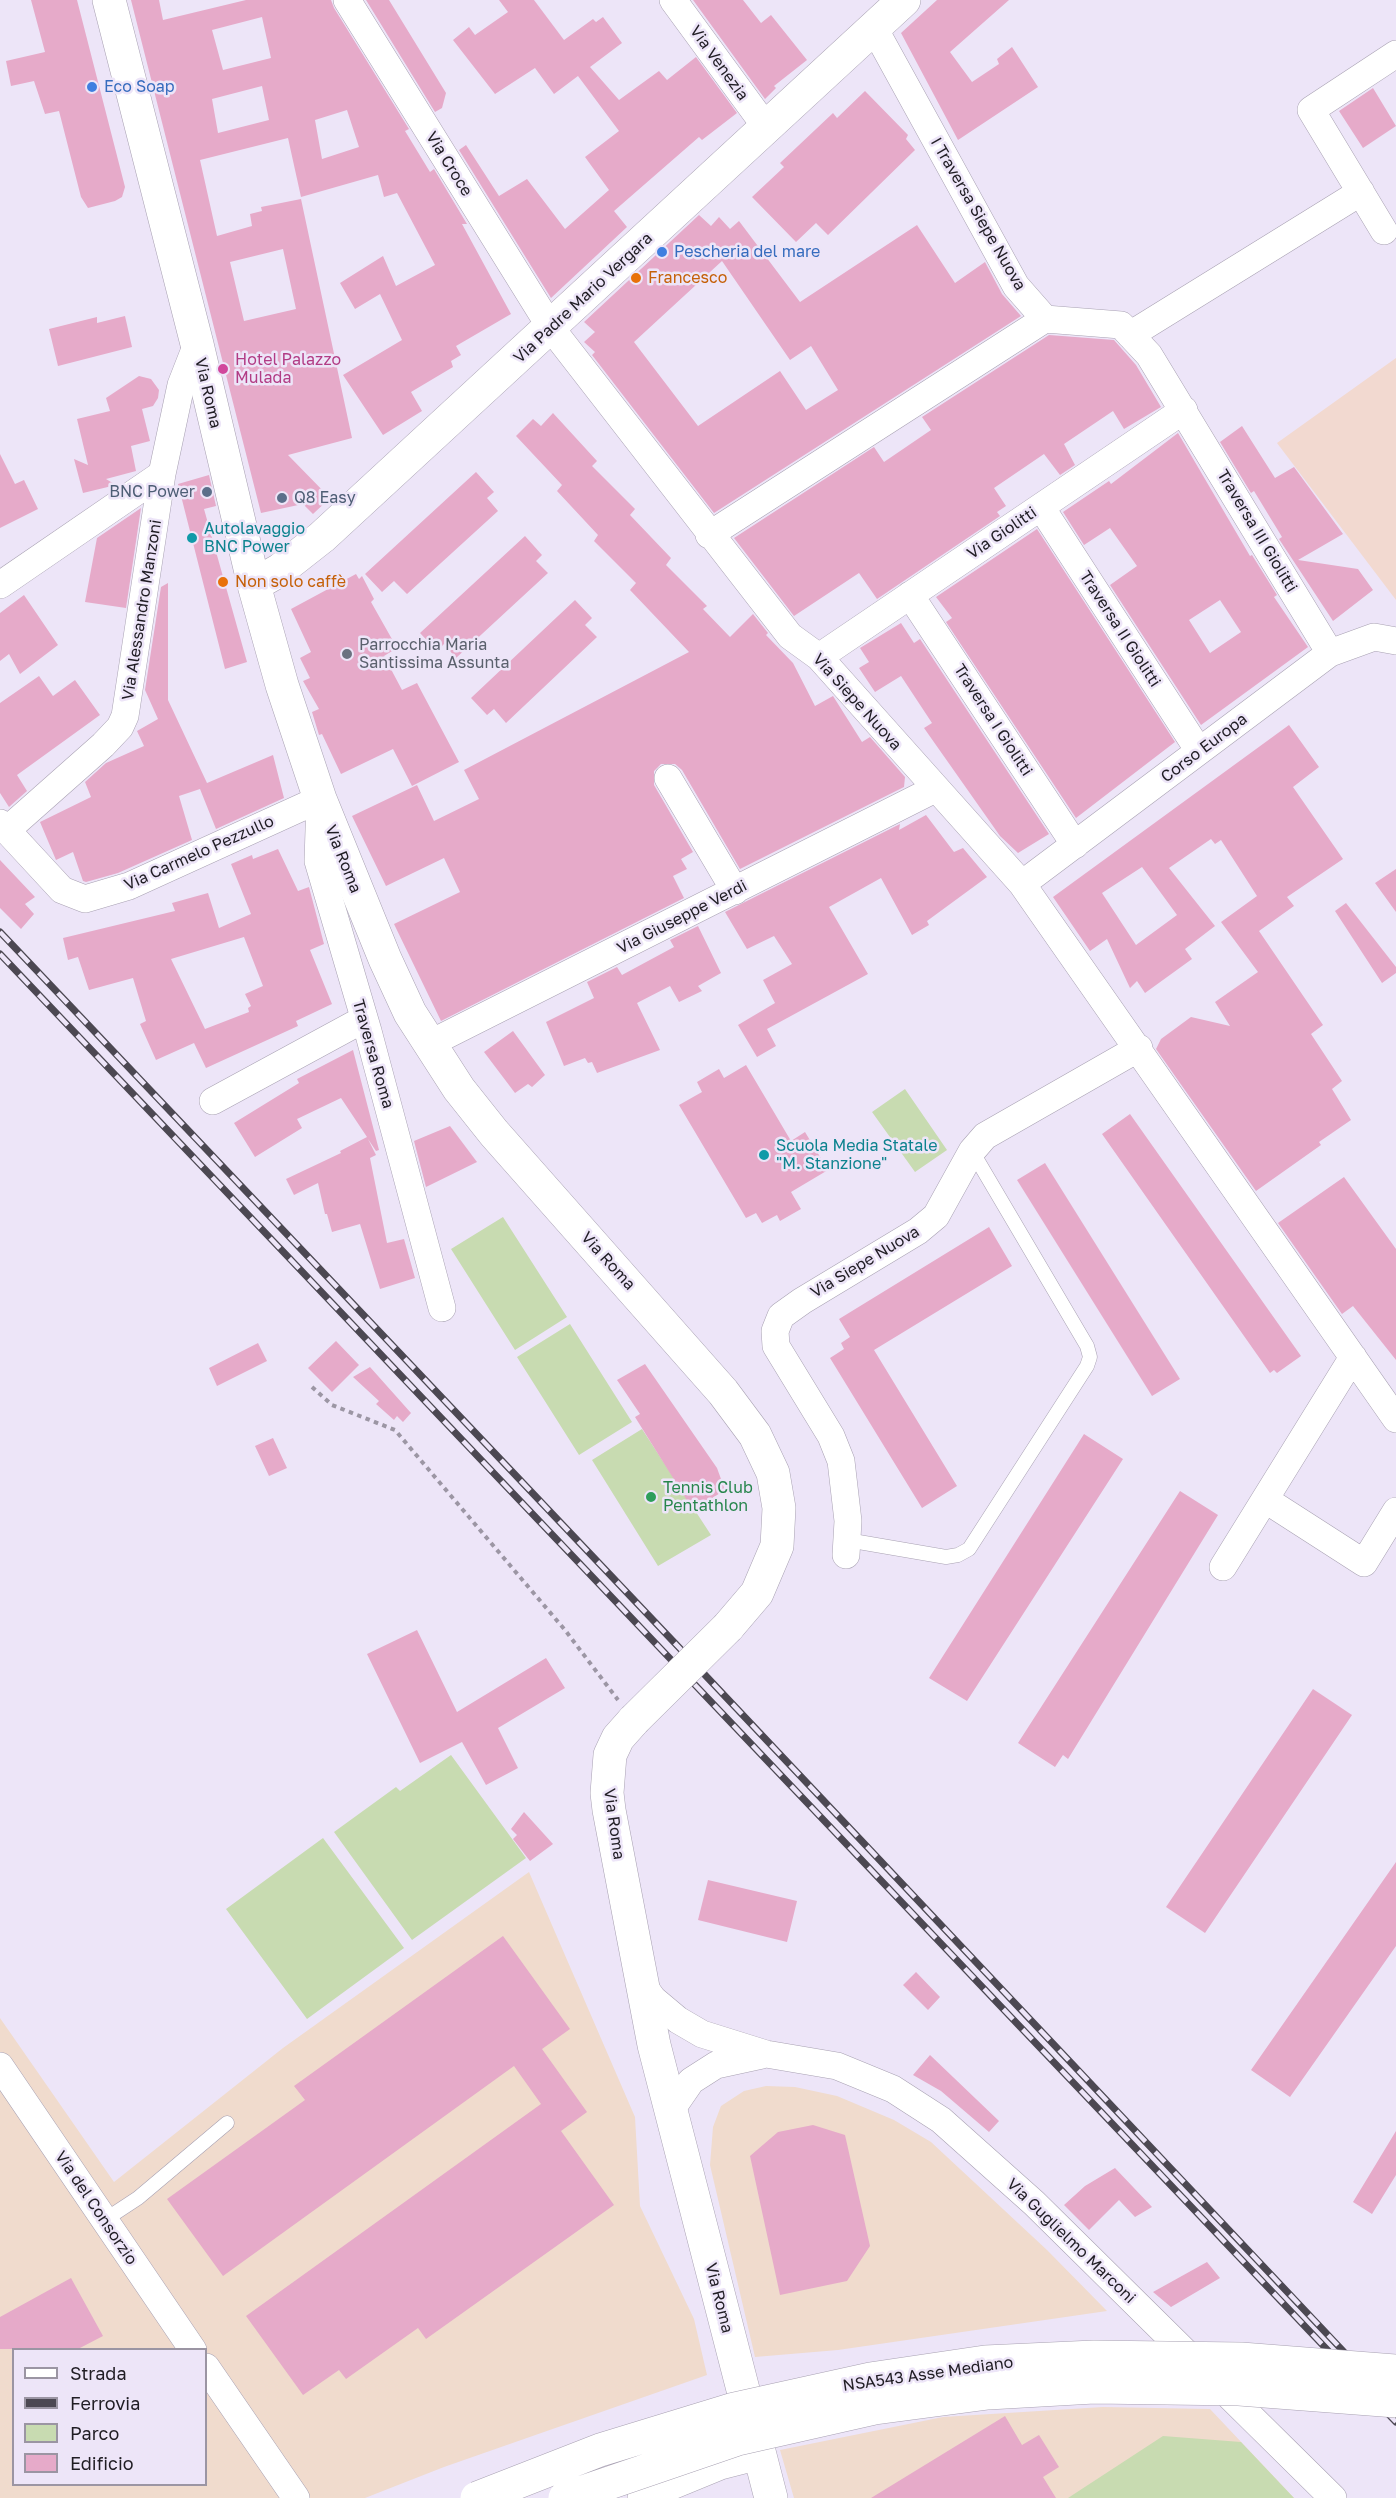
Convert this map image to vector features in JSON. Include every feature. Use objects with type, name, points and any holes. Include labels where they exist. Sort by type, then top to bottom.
[{"type":"main road","name":"Via Roma","points":[[109,0],[254,585],[285,695],[320,799],[385,959],[410,1013],[459,1089],[494,1133],[723,1392],[755,1434],[773,1473],[779,1508],[777,1546],[757,1593],[728,1627],[618,1738],[610,1755],[607,1793],[654,2045],[771,2498]]},
{"type":"main road","name":"Via Padre Mario Vergara","points":[[254,585],[280,570],[322,537],[904,0]]},
{"type":"main road","name":"NSA543 Asse Mediano","points":[[477,2498],[600,2450],[734,2409],[870,2379],[985,2362],[1094,2357],[1230,2359],[1396,2371]]},
{"type":"main road","name":"NSA543 Asse Mediano","points":[[565,2498],[738,2439],[876,2408],[988,2393],[1094,2387],[1228,2389],[1396,2401]]},
{"type":"main road","points":[[644,2498],[664,2486],[720,2463],[759,2453]]},
{"type":"street","name":"Via Croce","points":[[347,0],[551,328]]},
{"type":"street","name":"Via Venezia","points":[[673,0],[766,127]]},
{"type":"street","name":"I Traversa Siepe Nuova","points":[[874,28],[1016,286],[1045,319]]},
{"type":"street","points":[[1384,231],[1311,110],[1396,54]]},
{"type":"street","points":[[1130,335],[1360,192]]},
{"type":"street","points":[[709,535],[1045,319],[1121,325],[1149,355],[1184,410]]},
{"type":"street","name":"Via Siepe Nuova","points":[[551,328],[709,535],[790,636],[819,657],[1022,884],[1139,1048],[1396,1419]]},
{"type":"street","name":"Via Alessandro Manzoni","points":[[3,826],[103,745],[120,727],[125,716],[162,474],[181,385],[196,344]]},
{"type":"street","name":"Via Giolitti","points":[[819,657],[1184,410]]},
{"type":"street","name":"Traversa III Giolitti","points":[[1184,410],[1330,653]]},
{"type":"street","points":[[0,585],[162,474]]},
{"type":"street","name":"Traversa II Giolitti","points":[[1041,507],[1199,751]]},
{"type":"street","name":"Traversa I Giolitti","points":[[910,595],[1075,845]]},
{"type":"street","name":"Corso Europa","points":[[1022,884],[1330,653],[1374,637],[1396,641]]},
{"type":"street","points":[[668,778],[735,891]]},
{"type":"street","name":"Via Giuseppe Verdi","points":[[429,1044],[935,789]]},
{"type":"street","name":"Via Carmelo Pezzullo","points":[[3,826],[62,890],[85,899],[129,886],[320,799]]},
{"type":"street","name":"Traversa Roma","points":[[320,799],[318,861],[364,1019],[442,1308]]},
{"type":"street","points":[[213,1101],[364,1019]]},
{"type":"street","name":"Via Siepe Nuova","points":[[846,1547],[848,1521],[841,1461],[831,1436],[776,1346],[775,1331],[781,1316],[918,1231],[936,1216],[972,1151],[985,1136],[1139,1048]]},
{"type":"street","points":[[1223,1567],[1353,1357]]},
{"type":"street","points":[[1266,1500],[1364,1563],[1396,1511]]},
{"type":"street","name":"Via Guglielmo Marconi","points":[[642,1984],[654,1999],[678,2020],[723,2042]]},
{"type":"street","name":"Via Guglielmo Marconi","points":[[654,2045],[692,2039],[723,2042],[766,2054],[837,2067],[893,2089],[941,2120],[1034,2203],[1333,2498]]},
{"type":"street","name":"Via Guglielmo Marconi","points":[[670,2110],[691,2081],[716,2065],[766,2054]]},
{"type":"street","name":"Via del Consorzio","points":[[0,2066],[103,2221],[192,2348]]},
{"type":"street","points":[[207,2368],[295,2494]]},
{"type":"lane","points":[[846,1547],[946,1557],[958,1555],[969,1549],[1088,1366],[1090,1357],[1087,1346],[972,1151]]},
{"type":"lane","points":[[103,2221],[138,2198],[227,2122]]},
{"type":"path","points":[[312,1388],[332,1405],[395,1430],[557,1621],[634,1720]]},
{"type":"shaded area","points":[[1396,358],[1396,600],[1277,443]]},
{"type":"shaded area","points":[[529,1872],[635,2117],[640,2206],[694,2319],[707,2375],[444,2467],[365,2498],[0,2498],[0,2018],[114,2182],[283,2048]]},
{"type":"shaded area","points":[[766,2086],[795,2087],[837,2096],[894,2120],[931,2142],[1047,2250],[1107,2311],[838,2350],[755,2357],[710,2165],[713,2127],[721,2106],[744,2091]]},
{"type":"shaded area","points":[[1103,2407],[1210,2409],[1294,2498],[794,2498],[780,2450],[943,2417]]},
{"type":"green space","points":[[905,1089],[947,1150],[915,1172],[872,1112]]},
{"type":"green space","points":[[503,1217],[567,1317],[515,1350],[451,1249]]},
{"type":"green space","points":[[570,1324],[632,1422],[579,1455],[517,1357]]},
{"type":"green space","name":"Tennis Club Pentathlon","points":[[642,1429],[711,1535],[658,1566],[592,1460]]},
{"type":"green space","points":[[451,1755],[526,1858],[412,1940],[334,1832],[396,1787],[400,1791]]},
{"type":"green space","points":[[323,1838],[404,1948],[307,2019],[226,1909]]},
{"type":"green space","points":[[1163,2436],[1241,2442],[1294,2498],[1068,2498]]},
{"type":"building","points":[[31,0],[77,0],[125,187],[122,197],[115,201],[88,208],[81,197],[59,111],[45,114],[34,81],[11,86],[6,61],[45,52]]},
{"type":"building","points":[[131,0],[159,0],[163,20],[246,0],[331,0],[409,129],[405,131],[430,172],[434,169],[467,224],[462,224],[511,314],[456,346],[461,355],[451,361],[453,367],[411,392],[422,411],[383,435],[343,375],[402,340],[380,294],[355,309],[340,283],[383,256],[396,286],[435,265],[397,193],[384,197],[378,175],[301,197],[288,138],[200,160],[217,236],[252,226],[250,214],[262,211],[261,207],[301,199],[352,438],[288,455],[330,498],[313,514],[303,504],[261,513]],"holes":[[[262,17],[271,58],[223,70],[212,30]],[[262,86],[269,120],[218,133],[212,99]],[[347,110],[359,147],[322,159],[315,120]],[[283,249],[296,309],[244,321],[230,262]]]},
{"type":"building","points":[[366,0],[389,0],[446,93],[442,108],[435,112]]},
{"type":"building","points":[[499,0],[534,0],[564,40],[593,19],[596,22],[603,17],[622,43],[590,67],[619,100],[659,71],[667,80],[696,57],[737,113],[702,140],[699,137],[614,211],[627,227],[551,298],[459,150],[466,145],[499,196],[527,179],[565,229],[609,190],[585,157],[619,131],[578,76],[554,94],[535,68],[495,94],[453,40],[469,27],[475,35],[508,12]]},
{"type":"building","points":[[693,0],[743,0],[761,23],[771,15],[807,60],[774,86],[776,88],[765,99]]},
{"type":"building","points":[[937,0],[1009,0],[950,52],[972,82],[999,64],[997,59],[1012,47],[1038,87],[958,140],[901,33]]},
{"type":"building","points":[[1373,88],[1396,126],[1363,148],[1339,111]]},
{"type":"building","points":[[865,91],[908,135],[906,139],[915,150],[828,235],[816,223],[796,242],[752,197],[784,167],[780,163],[833,113],[837,118]]},
{"type":"building","points":[[699,215],[711,226],[719,217],[730,229],[739,221],[800,302],[917,225],[955,283],[985,262],[1002,294],[1021,316],[714,513],[592,355],[595,352],[584,342],[595,332],[584,322]],"holes":[[[722,261],[790,360],[811,346],[838,390],[806,410],[780,371],[698,426],[634,342]]]},
{"type":"building","points":[[125,316],[132,347],[58,366],[49,329],[97,317],[97,323]]},
{"type":"building","points":[[1049,335],[1114,340],[1136,365],[1161,407],[1124,429],[1113,411],[1064,444],[1075,465],[1060,475],[1044,454],[994,488],[1006,506],[997,512],[1000,516],[877,599],[859,573],[794,616],[734,538],[874,447],[884,462],[931,430],[922,417]]},
{"type":"building","points":[[139,376],[151,379],[159,390],[158,398],[153,406],[142,409],[150,441],[131,446],[136,471],[106,479],[116,485],[83,493],[74,459],[88,465],[77,419],[110,411],[106,398]]},
{"type":"building","points":[[553,413],[597,461],[592,466],[635,509],[630,515],[671,558],[666,565],[707,606],[703,609],[730,637],[753,614],[768,633],[766,635],[793,663],[815,706],[833,696],[862,742],[870,737],[905,777],[904,787],[740,869],[682,770],[675,764],[661,764],[654,771],[654,785],[693,852],[681,859],[687,869],[673,876],[684,898],[441,1021],[394,924],[460,892],[444,858],[386,886],[352,816],[417,785],[434,821],[479,799],[464,770],[689,652],[630,590],[636,583],[594,541],[598,535],[557,491],[562,485],[516,436],[533,419],[541,426]]},
{"type":"building","points":[[1242,426],[1275,478],[1294,467],[1343,534],[1298,560],[1358,569],[1373,590],[1333,621],[1279,539],[1282,537],[1254,491],[1251,493],[1220,442]]},
{"type":"building","points":[[1178,433],[1250,556],[1252,555],[1277,595],[1274,597],[1308,647],[1201,725],[1110,585],[1137,566],[1110,528],[1084,545],[1063,512],[1109,481],[1111,484]],"holes":[[[1220,600],[1241,632],[1210,653],[1189,620]]]},
{"type":"building","points":[[0,454],[15,484],[24,480],[38,509],[0,528]]},
{"type":"building","points":[[476,472],[494,492],[487,498],[498,511],[407,594],[394,581],[382,592],[365,574]]},
{"type":"building","points":[[209,475],[216,506],[204,509],[247,662],[225,669],[178,484]]},
{"type":"building","points":[[141,508],[126,608],[85,602],[97,538]]},
{"type":"building","points":[[1037,529],[1175,742],[1076,818],[946,622],[952,618],[936,597]]},
{"type":"building","points":[[525,536],[542,555],[536,561],[548,573],[456,658],[444,644],[437,651],[420,633]]},
{"type":"building","points":[[356,574],[359,579],[362,576],[374,599],[371,602],[397,648],[384,656],[402,690],[417,683],[459,762],[412,786],[393,749],[341,774],[322,734],[319,735],[312,712],[319,709],[303,681],[310,678],[300,658],[311,652],[291,609]]},
{"type":"building","points":[[168,583],[168,700],[207,783],[273,755],[284,798],[216,829],[200,789],[179,796],[192,840],[118,873],[86,882],[83,881],[73,852],[56,860],[40,822],[91,797],[85,782],[106,763],[144,746],[137,731],[158,719],[145,690],[161,587]]},
{"type":"building","points":[[24,595],[58,645],[20,674],[9,654],[0,661],[0,613]]},
{"type":"building","points":[[575,600],[592,618],[585,625],[597,637],[506,723],[494,709],[487,715],[471,698]]},
{"type":"building","points":[[901,623],[914,643],[920,639],[1049,834],[1018,853],[1000,836],[924,728],[932,723],[901,676],[875,692],[859,668],[869,662],[860,648]]},
{"type":"building","points":[[39,676],[53,696],[75,680],[100,715],[17,775],[27,791],[9,807],[0,793],[0,703]]},
{"type":"building","points":[[1289,725],[1319,767],[1293,787],[1343,859],[1287,897],[1294,906],[1259,931],[1323,1025],[1311,1034],[1342,1081],[1332,1089],[1351,1120],[1319,1142],[1321,1145],[1256,1191],[1156,1049],[1161,1039],[1191,1017],[1230,1026],[1215,1002],[1258,972],[1221,922],[1257,896],[1221,840],[1215,844],[1211,839],[1169,868],[1215,926],[1185,949],[1192,959],[1145,993],[1137,981],[1130,988],[1107,939],[1090,951],[1053,897]],"holes":[[[1142,867],[1177,915],[1136,945],[1102,893]]]},
{"type":"building","points":[[926,815],[954,852],[963,848],[987,877],[927,921],[929,925],[912,935],[881,878],[829,907],[868,974],[767,1029],[776,1046],[757,1057],[738,1025],[775,1003],[763,980],[792,964],[774,936],[747,949],[725,912],[900,824],[899,830]]},
{"type":"building","points":[[278,849],[298,891],[309,887],[324,944],[310,950],[332,1004],[296,1021],[298,1026],[206,1068],[194,1043],[156,1060],[140,1024],[146,1021],[133,978],[89,990],[78,957],[68,960],[63,938],[175,911],[172,903],[208,893],[219,928],[251,914],[231,864],[252,855],[253,859]],"holes":[[[244,937],[263,986],[245,994],[251,1006],[248,1008],[249,1012],[205,1029],[171,959]]]},
{"type":"building","points":[[0,860],[35,897],[25,904],[34,914],[21,929],[0,908]]},
{"type":"building","points":[[1396,869],[1396,912],[1375,883]]},
{"type":"building","points":[[1346,903],[1396,967],[1396,973],[1382,983],[1335,911]]},
{"type":"building","points":[[698,926],[721,973],[698,986],[702,991],[679,1002],[670,986],[637,1003],[660,1050],[597,1073],[592,1062],[588,1063],[585,1058],[564,1066],[546,1022],[594,998],[587,982],[617,967],[622,975],[674,947],[670,940]]},
{"type":"building","points":[[513,1031],[545,1075],[532,1087],[528,1084],[515,1093],[484,1052]]},
{"type":"building","points":[[353,1050],[379,1150],[376,1151],[368,1139],[376,1155],[370,1158],[387,1243],[404,1239],[415,1278],[380,1289],[360,1224],[332,1232],[318,1183],[294,1195],[286,1179],[341,1153],[340,1151],[367,1137],[341,1098],[297,1119],[302,1128],[255,1157],[234,1123],[299,1083],[297,1079]]},
{"type":"building","name":"Scuola Media Statale \"M. Stanzione\"","points":[[746,1065],[791,1141],[805,1132],[828,1170],[791,1192],[801,1209],[780,1221],[777,1215],[762,1223],[756,1213],[746,1218],[679,1105],[702,1092],[697,1082],[719,1069],[724,1078]]},
{"type":"building","points":[[1130,1114],[1301,1356],[1277,1373],[1274,1370],[1270,1373],[1102,1134]]},
{"type":"building","points":[[450,1126],[477,1162],[426,1187],[414,1141]]},
{"type":"building","points":[[1045,1163],[1180,1379],[1152,1396],[1017,1180]]},
{"type":"building","points":[[1344,1177],[1396,1249],[1396,1360],[1353,1306],[1342,1314],[1278,1223]]},
{"type":"building","points":[[989,1227],[1012,1266],[874,1350],[957,1486],[922,1508],[830,1358],[844,1349],[841,1343],[850,1337],[839,1319]]},
{"type":"building","points":[[336,1341],[359,1365],[332,1392],[308,1368]]},
{"type":"building","points":[[258,1343],[267,1361],[217,1386],[209,1368]]},
{"type":"building","points":[[645,1364],[717,1468],[725,1490],[693,1510],[635,1417],[640,1414],[617,1380]]},
{"type":"building","points":[[370,1367],[411,1413],[403,1422],[397,1416],[394,1420],[376,1404],[379,1401],[353,1377]]},
{"type":"building","points":[[1084,1434],[1123,1459],[967,1701],[929,1678]]},
{"type":"building","points":[[273,1438],[287,1468],[269,1476],[255,1446]]},
{"type":"building","points":[[1180,1491],[1218,1515],[1068,1759],[1063,1755],[1055,1767],[1018,1743]]},
{"type":"building","points":[[417,1630],[457,1712],[546,1658],[565,1688],[498,1728],[518,1768],[486,1785],[462,1742],[420,1763],[367,1654]]},
{"type":"building","points":[[1313,1689],[1352,1715],[1205,1933],[1166,1907]]},
{"type":"building","points":[[524,1812],[553,1844],[530,1861],[513,1839],[517,1835],[511,1829]]},
{"type":"building","points":[[1396,1862],[1396,1946],[1290,2097],[1251,2070]]},
{"type":"building","points":[[708,1880],[797,1901],[787,1942],[698,1920]]},
{"type":"building","points":[[503,1936],[570,2029],[542,2049],[587,2112],[561,2131],[614,2205],[426,2339],[418,2328],[346,2379],[339,2370],[303,2395],[246,2316],[541,2104],[514,2066],[223,2276],[167,2199],[305,2100],[294,2086]]},
{"type":"building","points":[[916,1972],[940,1997],[928,2010],[903,1985]]},
{"type":"building","points":[[930,2055],[999,2121],[989,2132],[941,2091],[913,2075]]},
{"type":"building","points":[[813,2125],[845,2135],[870,2246],[847,2281],[780,2295],[750,2156],[778,2132]]},
{"type":"building","points":[[1396,2131],[1396,2175],[1372,2214],[1353,2202]]},
{"type":"building","points":[[1115,2168],[1152,2207],[1135,2217],[1119,2200],[1089,2230],[1064,2205],[1085,2186]]},
{"type":"building","points":[[1207,2262],[1220,2278],[1171,2307],[1153,2292]]},
{"type":"building","points":[[71,2278],[103,2336],[80,2348],[0,2349],[0,2317]]},
{"type":"building","points":[[1005,2416],[1022,2445],[1039,2435],[1059,2467],[1043,2477],[1056,2498],[871,2498]]},
{"type":"railway","points":[[0,932],[1396,2407]]},
{"type":"railway","points":[[0,954],[1396,2422]]},
{"type":"place","name":"Eco Soap","points":[[92,87]]},
{"type":"place","name":"Pescheria del mare","points":[[662,252]]},
{"type":"place","name":"Francesco","points":[[636,278]]},
{"type":"place","name":"Hotel Palazzo Mulada","points":[[223,369]]},
{"type":"place","name":"BNC Power","points":[[207,492]]},
{"type":"place","name":"Q8 Easy","points":[[282,498]]},
{"type":"place","name":"Autolavaggio BNC Power","points":[[192,538]]},
{"type":"place","name":"Non solo caffè","points":[[223,582]]},
{"type":"place","name":"Parrocchia Maria Santissima Assunta","points":[[347,654]]},
{"type":"place","name":"Scuola Media Statale \"M. Stanzione\"","points":[[764,1155]]},
{"type":"place","name":"Tennis Club Pentathlon","points":[[651,1497]]}]
